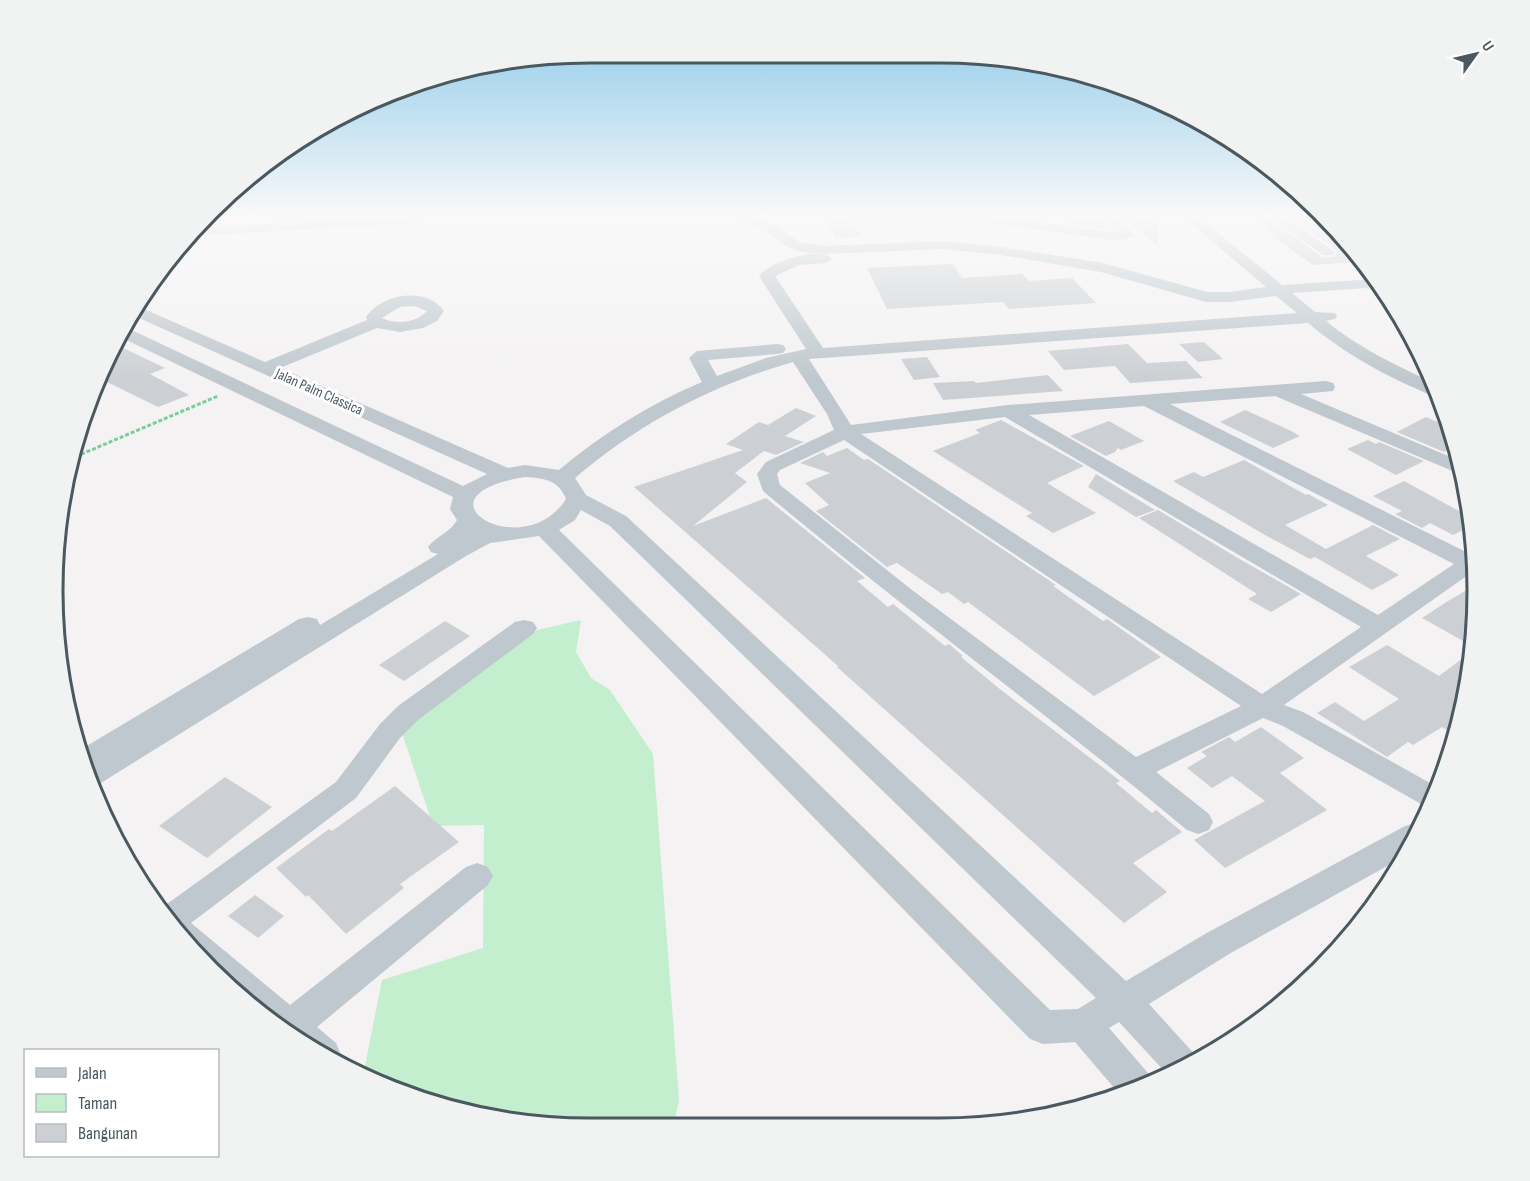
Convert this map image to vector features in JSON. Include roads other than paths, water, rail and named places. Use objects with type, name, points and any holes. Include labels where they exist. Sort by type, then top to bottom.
[{"type":"street","points":[[775,270],[767,276],[849,424],[1277,707],[1426,794]]},
{"type":"street","points":[[1080,270],[1156,293],[1204,323]]},
{"type":"street","points":[[1111,270],[1206,297],[1305,303]]},
{"type":"street","points":[[1261,270],[1362,342],[1420,373]]},
{"type":"street","points":[[1267,270],[1305,303],[1340,341],[1395,372],[1426,386]]},
{"type":"street","points":[[712,383],[698,358],[703,355],[809,351],[1204,323],[1305,303],[1370,285]]},
{"type":"street","name":"Jalan Palm Classica","points":[[143,313],[504,474]]},
{"type":"street","points":[[271,370],[382,324]]},
{"type":"street","name":"Jalan Palm Classica","points":[[129,335],[466,495]]},
{"type":"street","points":[[96,774],[458,551],[482,538],[543,528],[567,515],[569,488],[612,438],[712,383],[756,366],[809,351]]},
{"type":"street","points":[[1198,822],[1135,770],[923,610],[770,488],[767,474],[773,466],[849,424],[1326,387]]},
{"type":"street","points":[[1280,392],[1451,465]]},
{"type":"street","points":[[1148,401],[1466,559]]},
{"type":"street","points":[[1008,411],[1380,627]]},
{"type":"street","points":[[502,533],[479,528],[468,521],[463,513],[462,504],[466,495],[489,479],[525,471],[545,472],[618,521],[1122,1000],[1179,1061]]},
{"type":"street","points":[[90,758],[449,541],[460,534],[468,521]]},
{"type":"street","points":[[543,528],[562,544],[1043,1027],[1083,1025],[1217,944],[1403,842]]},
{"type":"street","points":[[1135,770],[1277,707],[1380,627],[1466,566]]},
{"type":"street","points":[[176,916],[346,790],[390,732],[408,713],[524,628]]},
{"type":"street","points":[[292,1026],[477,876]]},
{"type":"street","points":[[241,985],[272,1012]]},
{"type":"street","points":[[1083,1025],[1133,1081]]}]
